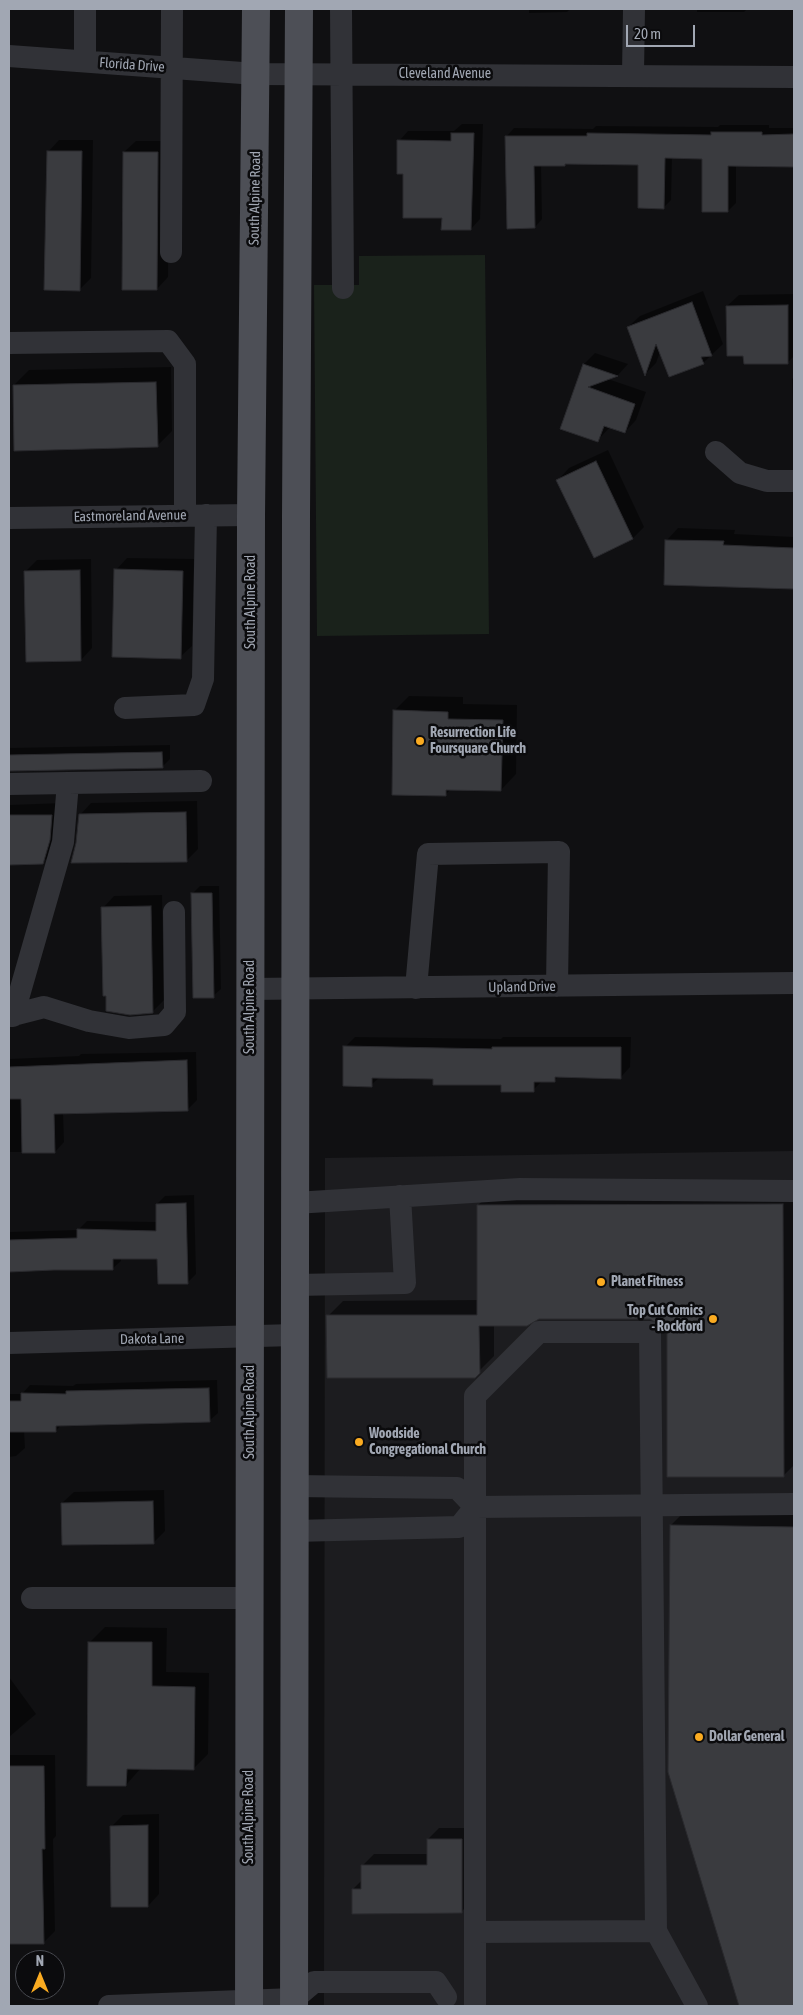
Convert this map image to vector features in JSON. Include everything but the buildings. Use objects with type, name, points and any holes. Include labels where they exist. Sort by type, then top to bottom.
[{"type":"main road","name":"South Alpine Road","points":[[249,2003],[250,989],[256,9]]},
{"type":"main road","points":[[297,2004],[294,1335],[299,9]]},
{"type":"street","points":[[85,9],[85,62]]},
{"type":"street","points":[[172,9],[172,252]]},
{"type":"street","points":[[342,9],[343,288]]},
{"type":"street","points":[[634,9],[634,74]]},
{"type":"street","name":"Florida Drive","points":[[9,56],[256,74]]},
{"type":"street","name":"Cleveland Avenue","points":[[256,74],[634,74],[794,77]]},
{"type":"street","points":[[9,343],[168,342],[185,364],[196,516],[203,679],[194,705],[125,708]]},
{"type":"street","points":[[716,452],[740,473],[768,481],[794,481]]},
{"type":"street","name":"Eastmoreland Avenue","points":[[9,518],[252,515]]},
{"type":"street","points":[[9,784],[200,781]]},
{"type":"street","points":[[68,783],[63,842],[10,1014],[44,1007],[89,1021],[129,1028],[164,1025],[175,1012],[174,912]]},
{"type":"street","points":[[416,988],[428,854],[484,853],[559,852],[557,986]]},
{"type":"street","name":"Upland Drive","points":[[250,989],[296,990],[794,983]]},
{"type":"street","points":[[295,1203],[520,1189],[794,1191]]},
{"type":"street","points":[[295,1285],[405,1283],[400,1196]]},
{"type":"street","points":[[109,2006],[249,2003],[297,2004],[314,1982],[436,1982],[445,2002],[475,2002],[475,1396],[539,1332],[650,1332],[656,1931],[697,2006]]},
{"type":"street","name":"Dakota Lane","points":[[9,1343],[294,1335]]},
{"type":"street","points":[[294,1486],[457,1488],[475,1508],[794,1504]]},
{"type":"street","points":[[294,1531],[459,1527],[475,1508]]},
{"type":"street","points":[[32,1598],[250,1598]]},
{"type":"street","points":[[475,1932],[656,1931]]},
{"type":"shaded area","points":[[485,255],[489,634],[317,636],[314,285],[359,285],[359,256]]},
{"type":"shaded area","points":[[794,1151],[794,2006],[324,2006],[325,1158]]},
{"type":"place","name":"Resurrection Life Foursquare Church","points":[[420,741]]},
{"type":"place","name":"Planet Fitness","points":[[601,1282]]},
{"type":"place","name":"Top Cut Comics - Rockford","points":[[713,1319]]},
{"type":"place","name":"Woodside Congregational Church","points":[[359,1442]]},
{"type":"place","name":"Dollar General","points":[[699,1737]]}]
